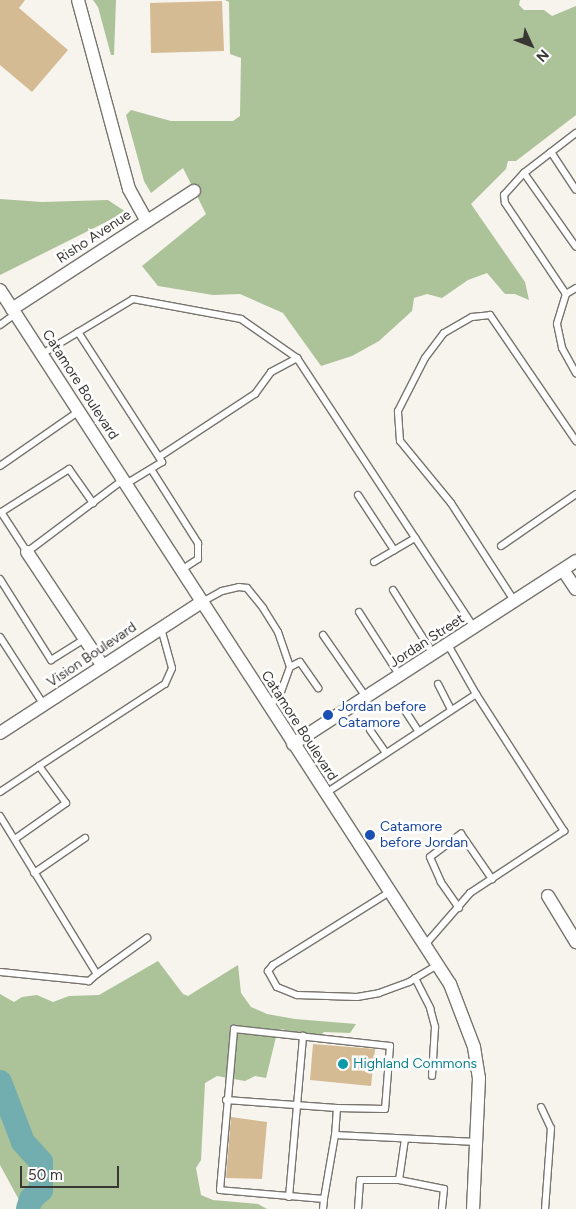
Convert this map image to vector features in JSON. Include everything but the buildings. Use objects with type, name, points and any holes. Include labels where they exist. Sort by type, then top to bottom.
[{"type":"street","points":[[78,0],[129,189],[147,221]]},
{"type":"street","name":"Risho Avenue","points":[[14,312],[194,191]]},
{"type":"street","name":"Catamore Boulevard","points":[[0,290],[388,893],[437,965],[465,1015],[474,1047],[479,1078],[473,1209]]},
{"type":"street","points":[[26,552],[102,665]]},
{"type":"street","name":"Jordan Street","points":[[293,744],[576,561]]},
{"type":"street","points":[[563,570],[576,589]]},
{"type":"street","name":"Vision Boulevard","points":[[0,733],[102,665],[202,602]]},
{"type":"street","points":[[548,896],[576,942]]},
{"type":"lane","points":[[566,294],[505,202],[504,195],[508,188],[524,173],[576,133]]},
{"type":"lane","points":[[551,152],[576,190]]},
{"type":"lane","points":[[524,173],[576,247]]},
{"type":"lane","points":[[576,288],[566,294],[557,324],[562,348],[576,373]]},
{"type":"lane","points":[[42,354],[133,299],[241,319],[297,358],[475,628]]},
{"type":"lane","points":[[0,325],[14,312]]},
{"type":"lane","points":[[515,602],[451,503],[400,441],[398,411],[425,358],[444,333],[472,317],[490,315],[576,441]]},
{"type":"lane","points":[[78,332],[162,462],[125,482],[93,503],[26,552],[1,512],[69,469],[93,503]]},
{"type":"lane","points":[[159,457],[255,394],[271,372],[297,358]]},
{"type":"lane","points":[[0,466],[79,411]]},
{"type":"lane","points":[[151,469],[198,543],[198,559],[181,570]]},
{"type":"lane","points":[[501,546],[576,494]]},
{"type":"lane","points":[[358,495],[394,550]]},
{"type":"lane","points":[[374,562],[415,538]]},
{"type":"lane","points":[[0,579],[51,660],[84,639]]},
{"type":"lane","points":[[202,602],[222,591],[247,588],[278,632],[290,667],[280,692],[269,707]]},
{"type":"lane","points":[[393,590],[433,654]]},
{"type":"lane","points":[[359,612],[400,676]]},
{"type":"lane","points":[[0,792],[165,684],[172,668],[161,628]]},
{"type":"lane","points":[[323,635],[366,697]]},
{"type":"lane","points":[[0,638],[44,705]]},
{"type":"lane","points":[[424,946],[459,908],[470,893],[564,831],[476,694],[448,645]]},
{"type":"lane","points":[[290,667],[300,662],[318,688]]},
{"type":"lane","points":[[438,684],[452,710]]},
{"type":"lane","points":[[325,793],[476,694]]},
{"type":"lane","points":[[404,709],[418,732]]},
{"type":"lane","points":[[370,730],[386,753]]},
{"type":"lane","points":[[15,839],[66,803],[39,766]]},
{"type":"lane","points":[[0,816],[34,874],[98,974]]},
{"type":"lane","points":[[459,908],[441,882],[430,857],[461,834],[492,879]]},
{"type":"lane","points":[[34,874],[85,838]]},
{"type":"lane","points":[[388,893],[286,956],[268,971],[277,987],[296,995],[364,996],[379,993],[415,978],[437,965]]},
{"type":"lane","points":[[0,972],[89,981],[147,938]]},
{"type":"lane","points":[[415,978],[430,1008],[435,1027],[432,1076]]},
{"type":"lane","points":[[226,1100],[337,1108],[385,1109],[390,1046],[234,1029],[226,1100],[220,1190],[324,1199]]},
{"type":"lane","points":[[289,1197],[303,1036]]},
{"type":"lane","points":[[541,1107],[552,1128],[545,1209]]},
{"type":"lane","points":[[323,1209],[335,1135],[337,1108]]},
{"type":"lane","points":[[335,1135],[477,1142]]},
{"type":"lane","points":[[399,1180],[405,1139]]},
{"type":"lane","points":[[358,1209],[360,1180],[399,1180],[444,1189],[442,1209]]},
{"type":"green space","points":[[93,0],[116,0],[114,55],[111,55],[98,7]]},
{"type":"green space","points":[[225,0],[520,0],[519,5],[524,10],[544,10],[552,16],[576,6],[576,115],[516,161],[508,161],[506,169],[471,204],[525,282],[529,300],[515,294],[505,294],[487,273],[468,280],[442,298],[427,294],[414,298],[412,311],[379,341],[352,356],[321,366],[283,313],[240,294],[213,295],[158,286],[142,266],[206,214],[183,168],[151,193],[144,181],[126,115],[131,110],[171,121],[233,121],[240,116],[241,58],[230,54],[229,2]]},
{"type":"green space","points":[[0,199],[42,202],[108,200],[126,212],[0,275]]},
{"type":"green space","points":[[158,961],[183,994],[188,996],[238,965],[241,993],[251,1007],[267,1014],[295,1019],[356,1024],[350,1033],[324,1032],[315,1039],[282,1029],[276,1037],[266,1078],[255,1076],[245,1081],[217,1076],[205,1083],[201,1160],[196,1168],[201,1195],[213,1200],[258,1204],[267,1209],[24,1209],[0,1165],[0,994],[14,1002],[22,997],[37,995],[53,1002],[69,996],[99,995]]},
{"type":"waterway","points":[[0,1082],[23,1142],[41,1162],[41,1190],[31,1199],[28,1209]]},
{"type":"place","name":"Jordan before Catamore","points":[[328,715]]},
{"type":"place","name":"Catamore before Jordan","points":[[370,835]]},
{"type":"place","name":"Highland Commons","points":[[343,1064]]}]
